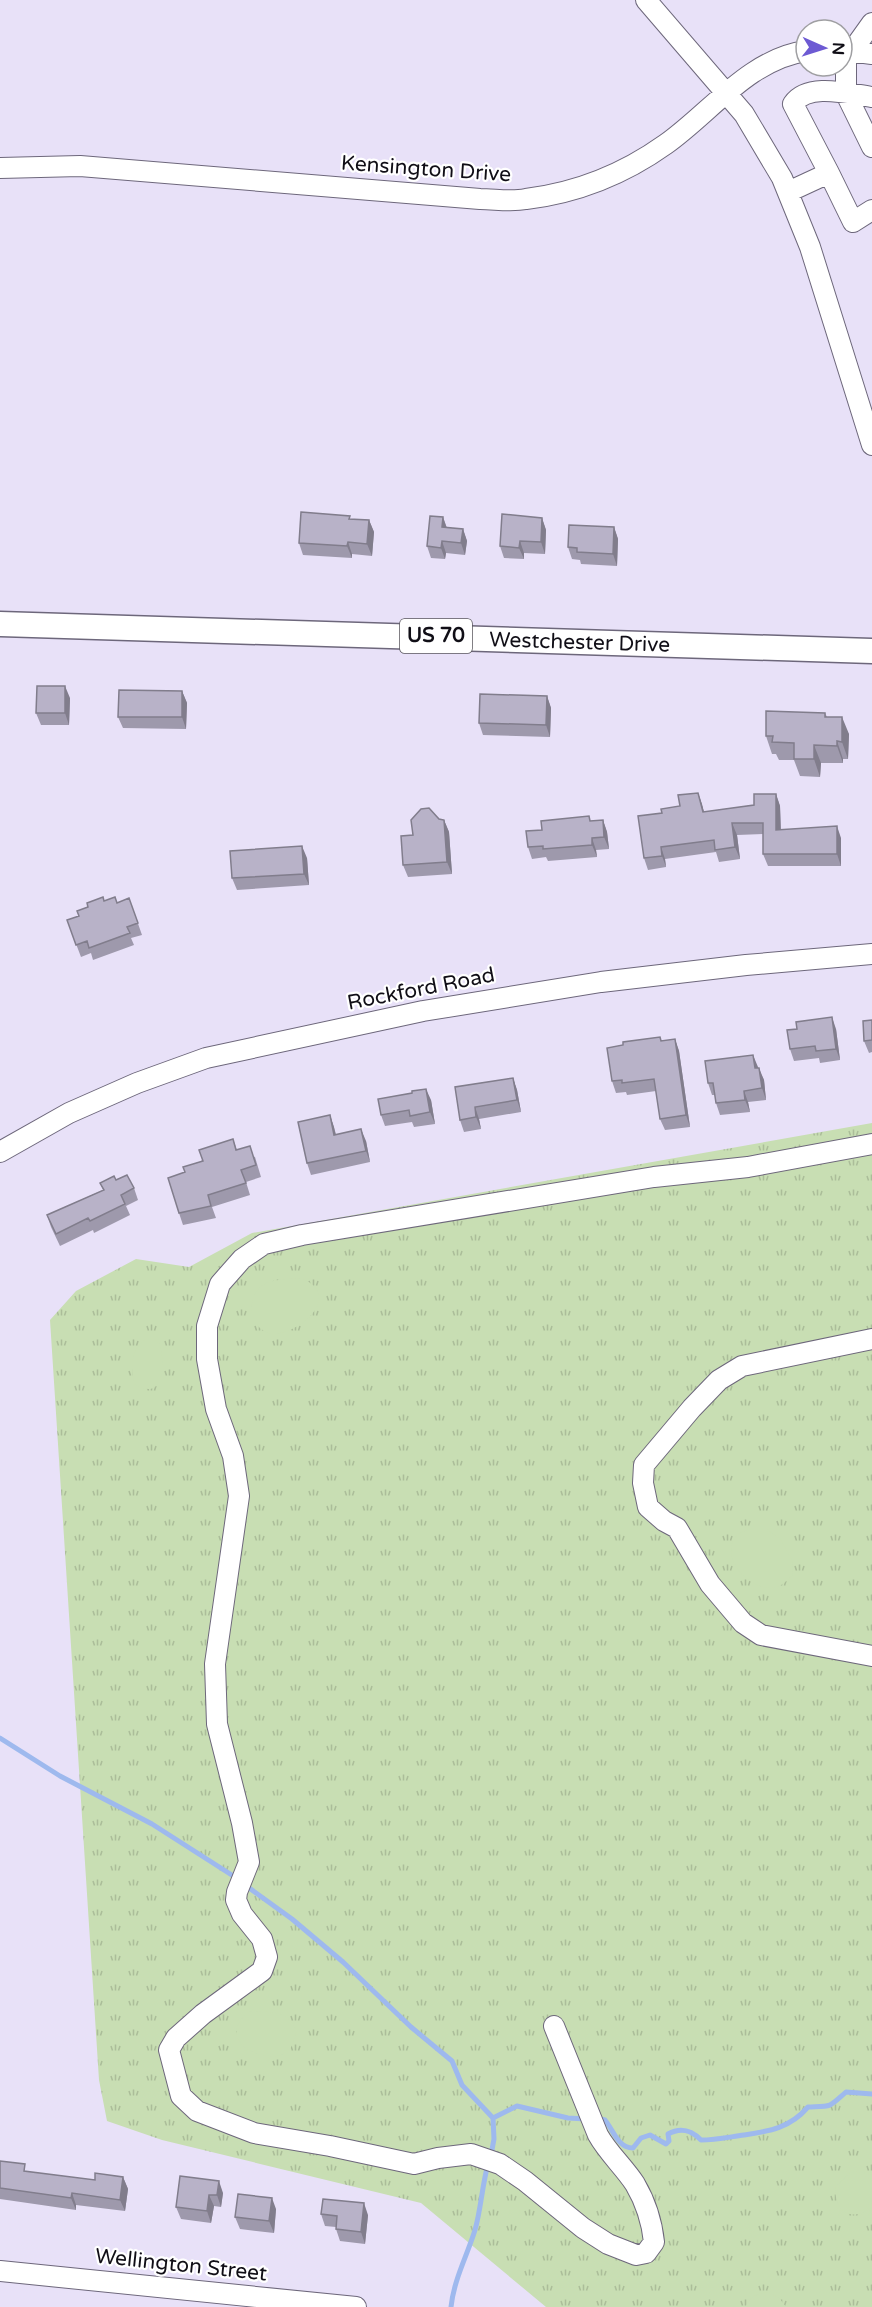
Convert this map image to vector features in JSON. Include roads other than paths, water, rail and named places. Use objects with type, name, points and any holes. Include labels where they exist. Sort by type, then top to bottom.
[{"type":"main road","name":"Westchester Drive","points":[[0,624],[872,651]]},
{"type":"street","points":[[646,0],[744,114],[782,178],[810,247],[872,445]]},
{"type":"street","points":[[854,43],[872,23]]},
{"type":"street","points":[[854,52],[872,54]]},
{"type":"street","name":"Kensington Drive","points":[[0,168],[80,165],[480,199],[524,200],[574,190],[627,169],[666,144],[753,72],[773,61],[794,55]]},
{"type":"street","points":[[846,78],[846,94],[872,147]]},
{"type":"street","points":[[872,97],[807,92],[798,97],[793,104],[853,222],[872,210]]},
{"type":"street","points":[[788,192],[829,173]]},
{"type":"street","name":"Rockford Road","points":[[0,1152],[69,1113],[137,1083],[206,1058],[228,1053],[423,1011],[601,982],[746,965],[872,954]]},
{"type":"street","points":[[554,2026],[598,2135],[607,2151],[635,2184],[652,2226],[654,2242],[646,2253],[636,2254],[608,2244],[583,2228],[525,2181],[500,2164],[478,2156],[462,2154],[414,2164],[330,2145],[254,2133],[197,2111],[181,2096],[169,2050],[176,2038],[203,2014],[262,1971],[267,1957],[262,1939],[242,1914],[236,1900],[249,1862],[242,1823],[217,1724],[215,1664],[239,1496],[233,1456],[216,1409],[207,1359],[207,1326],[220,1284],[242,1259],[264,1244],[302,1234],[654,1177],[748,1167],[872,1144]]},
{"type":"street","points":[[872,1339],[742,1366],[719,1380],[692,1407],[644,1465],[643,1482],[648,1507],[664,1521],[677,1528],[710,1584],[743,1623],[761,1635],[872,1656]]},
{"type":"street","name":"Wellington Street","points":[[0,2271],[356,2307]]},
{"type":"waterway","points":[[0,1738],[60,1776],[152,1824],[238,1879]]},
{"type":"waterway","points":[[245,1885],[292,1919],[343,1962],[411,2027],[452,2061],[462,2085],[493,2118],[494,2139],[491,2155]]},
{"type":"waterway","points":[[596,2118],[605,2120],[619,2142],[633,2148],[641,2138],[650,2135],[666,2144],[669,2141],[668,2134],[682,2130],[690,2132],[701,2140],[762,2132],[787,2124],[808,2107],[830,2105],[846,2092],[872,2094]]},
{"type":"waterway","points":[[493,2118],[517,2106],[568,2118],[586,2119]]},
{"type":"waterway","points":[[451,2307],[458,2277],[475,2230],[488,2164]]}]
